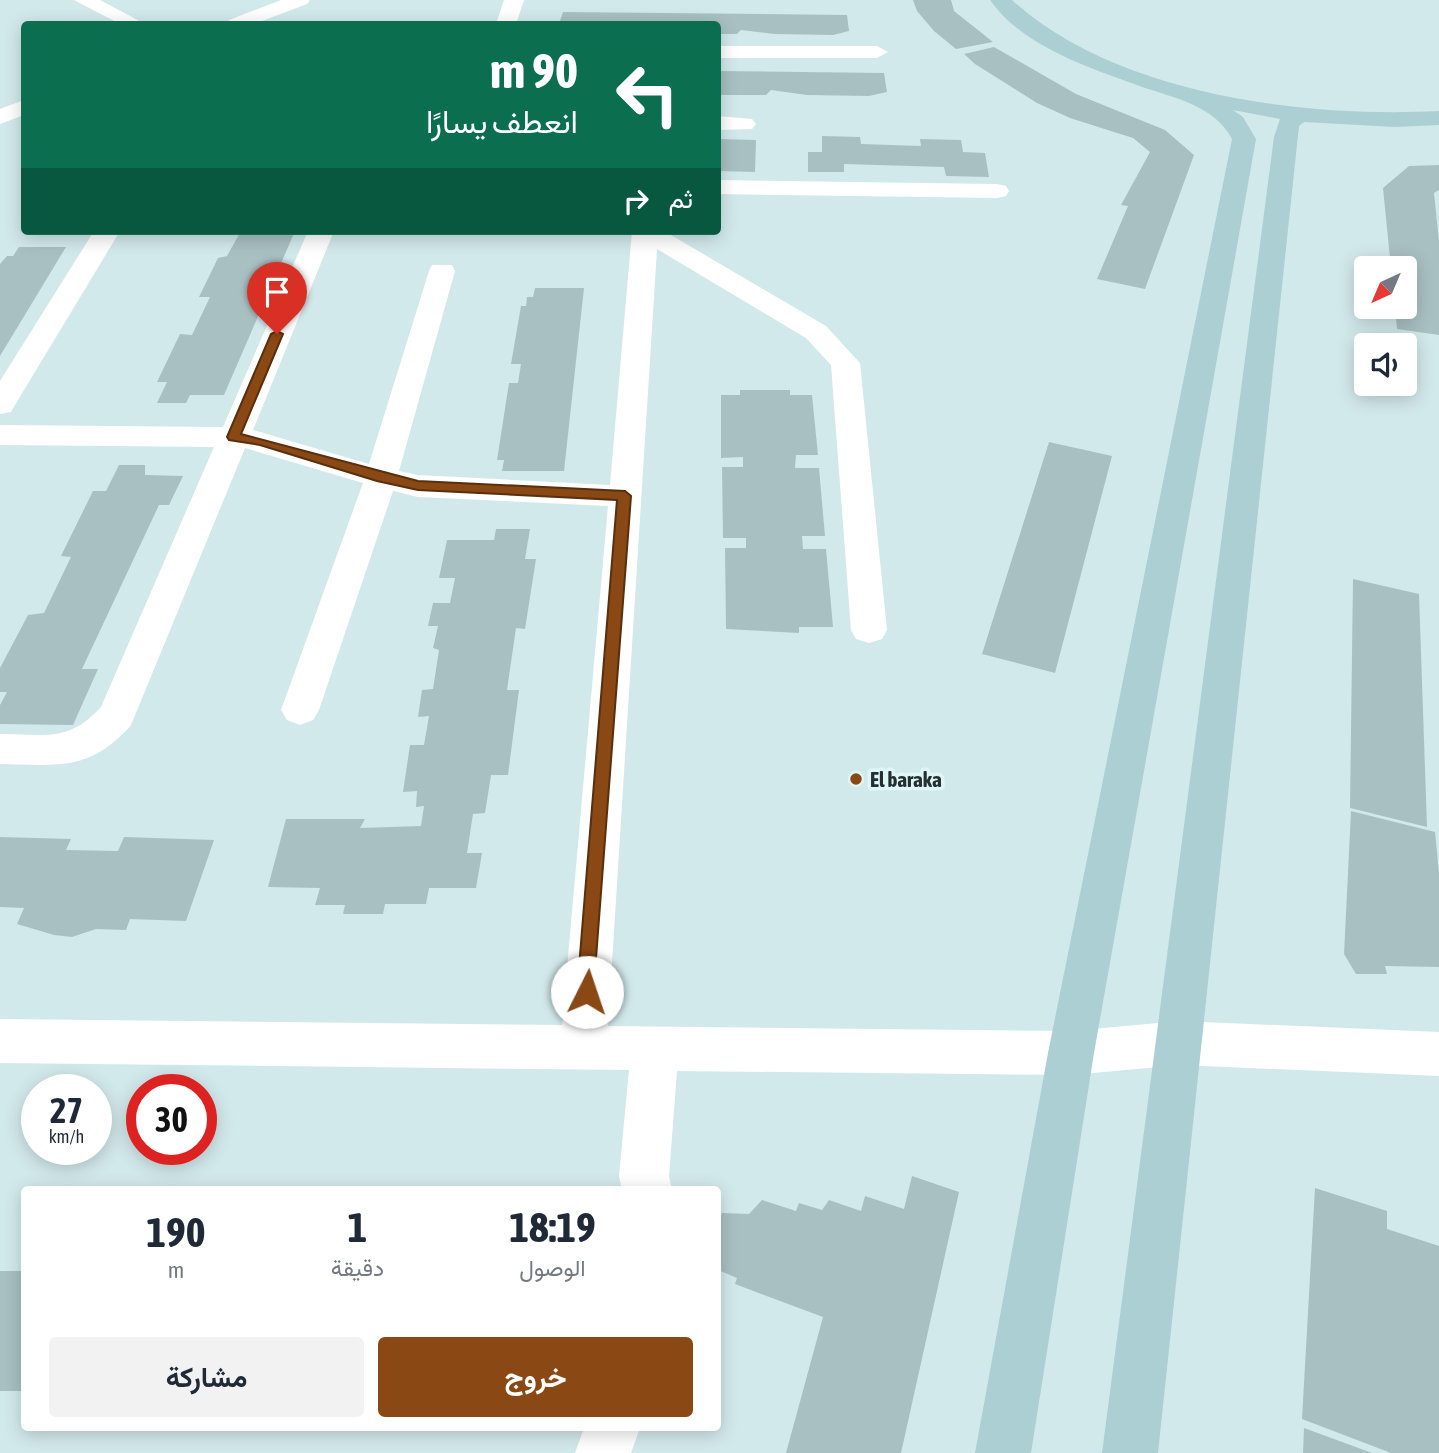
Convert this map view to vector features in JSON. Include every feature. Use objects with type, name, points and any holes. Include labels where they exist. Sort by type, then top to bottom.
[{"type":"main road","points":[[1000,0],[1037,32],[1104,66],[1194,95],[1300,114],[1413,120],[1439,118]]},
{"type":"main road","points":[[1003,1453],[1070,1052],[1244,139],[1235,122],[1194,95]]},
{"type":"main road","points":[[1130,1453],[1286,137],[1289,124],[1300,114]]},
{"type":"street","points":[[84,0],[129,21]]},
{"type":"street","points":[[244,21],[300,0]]},
{"type":"street","points":[[507,21],[514,0]]},
{"type":"street","points":[[721,52],[877,52]]},
{"type":"street","points":[[0,117],[21,108]]},
{"type":"street","points":[[721,123],[744,124]]},
{"type":"street","points":[[721,187],[997,191]]},
{"type":"street","points":[[0,405],[105,235]]},
{"type":"street","points":[[0,749],[66,750],[98,736],[117,715],[319,235]]},
{"type":"street","points":[[583,1047],[645,235]]},
{"type":"street","points":[[652,235],[816,332],[845,363],[869,630]]},
{"type":"street","points":[[300,710],[382,478],[442,271]]},
{"type":"street","points":[[0,435],[234,437],[262,441],[382,478],[418,486],[625,496]]},
{"type":"street","points":[[0,1041],[1070,1052],[1180,1042],[1439,1054]]},
{"type":"street","points":[[646,1186],[644,1176],[655,1048]]},
{"type":"street","points":[[603,1453],[611,1431]]},
{"type":"building","points":[[913,0],[951,0],[954,11],[993,42],[956,49],[934,31],[917,11]]},
{"type":"building","points":[[563,12],[847,15],[849,31],[833,35],[775,34],[741,30],[737,34],[721,34],[721,21],[560,21]]},
{"type":"building","points":[[994,47],[1076,94],[1165,130],[1194,155],[1145,289],[1097,279],[1128,206],[1121,205],[1150,152],[1133,138],[1070,118],[1037,103],[975,64],[964,54]]},
{"type":"building","points":[[721,71],[884,73],[887,92],[869,96],[807,95],[771,90],[766,95],[721,95]]},
{"type":"building","points":[[822,136],[860,137],[861,144],[921,146],[920,139],[961,140],[963,152],[985,153],[989,177],[946,176],[944,167],[844,164],[844,172],[808,172],[808,152],[822,152]]},
{"type":"building","points":[[721,139],[756,140],[755,172],[721,171]]},
{"type":"building","points":[[1439,165],[1439,190],[1434,193],[1439,241],[1439,335],[1397,329],[1396,319],[1418,318],[1418,256],[1390,256],[1383,188],[1409,166]]},
{"type":"building","points":[[239,235],[293,235],[224,395],[190,395],[186,403],[157,403],[167,382],[157,382],[180,334],[192,335],[210,297],[199,297],[218,258],[227,256]]},
{"type":"building","points":[[19,247],[66,247],[0,356],[0,264],[7,256],[13,256]]},
{"type":"building","points":[[535,288],[584,288],[564,471],[502,471],[504,460],[497,460],[509,383],[518,383],[521,364],[511,364],[521,306],[526,306],[527,297],[533,297]]},
{"type":"building","points":[[740,390],[790,390],[790,395],[812,395],[818,455],[796,455],[795,468],[819,468],[825,536],[802,536],[803,549],[826,549],[833,627],[799,627],[799,633],[726,629],[725,548],[746,548],[746,538],[723,538],[722,467],[743,467],[743,457],[721,458],[721,395],[740,395]]},
{"type":"building","points":[[1049,442],[1112,456],[1055,673],[982,654]]},
{"type":"building","points":[[119,465],[145,465],[145,475],[183,476],[169,505],[159,505],[82,669],[98,669],[73,725],[0,724],[0,705],[7,692],[0,692],[0,668],[28,615],[44,613],[71,557],[61,556],[93,491],[106,491]]},
{"type":"building","points":[[496,529],[530,529],[525,559],[536,559],[525,629],[516,628],[507,690],[519,690],[508,775],[491,775],[485,813],[473,814],[467,853],[482,853],[476,888],[429,888],[426,904],[385,904],[383,914],[343,914],[345,905],[315,905],[320,888],[268,887],[286,819],[365,819],[360,828],[421,826],[424,806],[416,807],[417,791],[403,792],[410,745],[424,745],[429,716],[418,717],[422,690],[433,689],[439,650],[433,648],[438,626],[428,626],[433,603],[450,603],[455,578],[439,578],[447,540],[494,540]]},
{"type":"building","points":[[1353,579],[1419,594],[1427,827],[1350,808]]},
{"type":"building","points":[[1351,811],[1435,832],[1439,873],[1439,967],[1385,966],[1387,974],[1356,974],[1344,954]]},
{"type":"building","points":[[0,837],[71,839],[66,850],[118,851],[124,837],[214,840],[186,921],[130,919],[126,930],[96,929],[72,937],[54,935],[17,924],[24,908],[0,907]]},
{"type":"building","points":[[912,1176],[959,1192],[901,1453],[786,1453],[823,1317],[735,1284],[737,1278],[721,1271],[722,1213],[749,1214],[762,1200],[796,1211],[799,1203],[822,1210],[829,1200],[861,1211],[865,1196],[904,1209]]},
{"type":"building","points":[[1315,1188],[1387,1211],[1387,1229],[1439,1246],[1439,1453],[1391,1453],[1302,1419]]},
{"type":"building","points":[[0,1271],[21,1271],[21,1391],[0,1391]]},
{"type":"building","points":[[1304,1428],[1372,1453],[1303,1453]]},
{"type":"place","name":"El baraka","points":[[856,779]]},
{"type":"route","points":[[277,334],[234,437],[262,441],[382,478],[418,486],[625,496],[587,992]]}]
